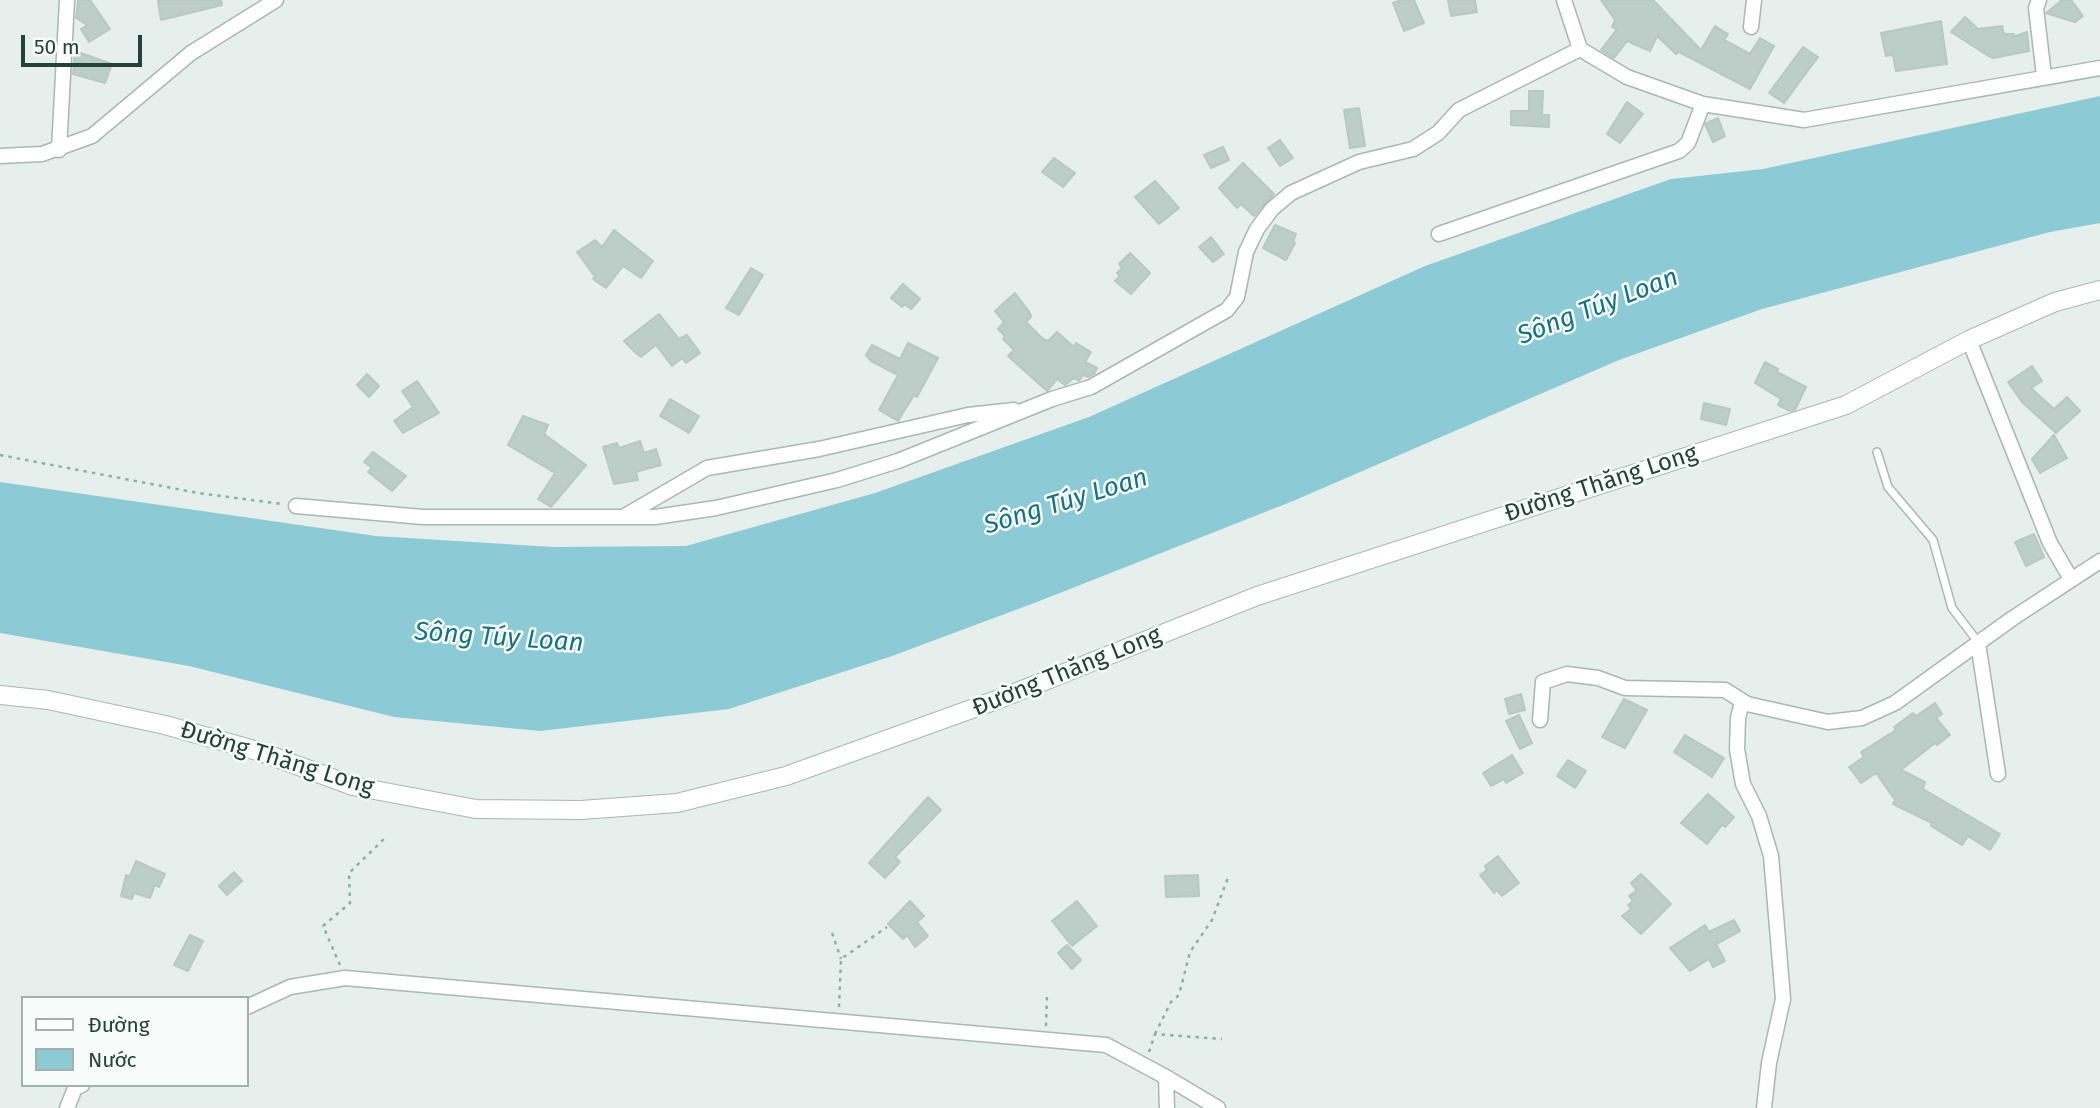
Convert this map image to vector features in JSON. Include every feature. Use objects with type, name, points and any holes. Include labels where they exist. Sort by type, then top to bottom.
[{"type":"street","points":[[59,150],[67,0]]},
{"type":"street","points":[[0,156],[42,154],[92,136],[191,53],[276,0]]},
{"type":"street","points":[[1564,0],[1580,49],[1627,77],[1703,104],[1804,120],[2100,68]]},
{"type":"street","points":[[1751,27],[1754,0]]},
{"type":"street","points":[[2039,0],[2036,8],[2044,76]]},
{"type":"street","points":[[296,506],[424,517],[621,518],[693,512],[837,480],[898,461],[1101,382],[1232,306],[1237,297],[1251,241],[1264,218],[1291,193],[1359,162],[1413,149],[1438,133],[1459,110],[1580,49]]},
{"type":"street","points":[[1439,234],[1679,151],[1688,144],[1703,104]]},
{"type":"street","name":"Đường Thăng Long","points":[[0,695],[48,700],[164,725],[261,752],[353,786],[476,809],[580,810],[677,803],[786,776],[1002,698],[1257,596],[1846,405],[1969,340],[2055,302],[2100,290]]},
{"type":"street","points":[[1969,340],[2050,542],[2070,579]]},
{"type":"street","points":[[621,518],[707,468],[819,449],[968,415],[1026,410]]},
{"type":"street","points":[[1541,720],[1543,682],[1567,674],[1598,678],[1625,688],[1725,690],[1742,702],[1828,722],[1862,718],[1895,703],[2070,579],[2100,561]]},
{"type":"street","points":[[1979,643],[1998,774]]},
{"type":"street","points":[[1742,702],[1738,718],[1737,749],[1743,784],[1759,816],[1771,856],[1783,999],[1769,1063],[1764,1108]]},
{"type":"street","points":[[248,1007],[290,987],[345,978],[1106,1045],[1218,1108]]},
{"type":"street","points":[[1166,1077],[1167,1108]]},
{"type":"street","points":[[67,1108],[77,1087]]},
{"type":"lane","points":[[1877,452],[1888,488],[1933,540],[1952,608],[1979,643]]},
{"type":"path","points":[[0,455],[198,493],[296,506]]},
{"type":"path","points":[[345,978],[323,926],[350,903],[349,873],[387,837]]},
{"type":"path","points":[[1145,1065],[1155,1034],[1171,1002],[1178,995],[1190,952],[1212,920],[1228,875]]},
{"type":"path","points":[[841,959],[887,927]]},
{"type":"path","points":[[832,933],[841,959],[839,1021]]},
{"type":"path","points":[[1047,994],[1044,1010],[1048,1040]]},
{"type":"path","points":[[1155,1034],[1222,1040]]},
{"type":"water","name":"Sông Túy Loan","points":[[2100,96],[2100,223],[2050,232],[1762,309],[1619,360],[1293,501],[1037,602],[892,656],[729,709],[540,731],[394,717],[189,666],[0,633],[0,482],[376,536],[553,547],[686,546],[875,493],[1089,417],[1425,266],[1671,179],[1763,169]]},
{"type":"building","points":[[78,0],[90,0],[110,29],[89,42],[81,29],[87,25],[76,18]]},
{"type":"building","points":[[158,0],[221,0],[222,5],[161,20]]},
{"type":"building","points":[[1414,0],[1424,23],[1404,31],[1393,3]]},
{"type":"building","points":[[1448,0],[1475,0],[1477,12],[1451,16]]},
{"type":"building","points":[[1601,0],[1653,0],[1701,50],[1715,26],[1728,34],[1724,40],[1750,54],[1760,38],[1774,46],[1750,89],[1679,52],[1676,54],[1657,36],[1650,51],[1627,41],[1614,58],[1601,50],[1617,29],[1612,27],[1615,20]]},
{"type":"building","points":[[2062,0],[2071,0],[2083,16],[2075,22],[2046,13]]},
{"type":"building","points":[[1965,17],[1978,29],[2002,26],[2004,34],[2014,34],[2013,37],[2027,32],[2029,51],[1993,58],[1987,55],[1951,32]]},
{"type":"building","points":[[1941,21],[1947,64],[1896,71],[1893,55],[1886,56],[1881,33]]},
{"type":"building","points":[[1803,47],[1818,57],[1784,103],[1769,93]]},
{"type":"building","points":[[75,51],[112,64],[105,83],[73,74]]},
{"type":"building","points":[[1529,91],[1543,91],[1542,115],[1549,115],[1549,127],[1511,125],[1511,111],[1529,111]]},
{"type":"building","points":[[1627,102],[1643,114],[1620,143],[1607,134]]},
{"type":"building","points":[[1359,108],[1365,146],[1350,148],[1344,110]]},
{"type":"building","points":[[1718,118],[1725,136],[1713,142],[1705,124]]},
{"type":"building","points":[[1280,140],[1293,158],[1280,166],[1268,148]]},
{"type":"building","points":[[1223,147],[1229,160],[1211,168],[1204,155]]},
{"type":"building","points":[[1054,158],[1075,173],[1063,187],[1042,172]]},
{"type":"building","points":[[1243,163],[1274,194],[1254,216],[1241,204],[1237,208],[1219,188]]},
{"type":"building","points":[[1155,181],[1179,208],[1159,224],[1135,197]]},
{"type":"building","points":[[1275,225],[1296,234],[1293,241],[1295,243],[1286,260],[1263,248]]},
{"type":"building","points":[[614,230],[653,261],[641,278],[623,266],[606,288],[593,279],[595,277],[577,252],[595,240],[602,247]]},
{"type":"building","points":[[1211,237],[1224,254],[1213,262],[1199,247]]},
{"type":"building","points":[[1130,253],[1150,273],[1131,294],[1115,281],[1122,268],[1119,264]]},
{"type":"building","points":[[751,268],[763,275],[739,315],[726,308]]},
{"type":"building","points":[[903,284],[920,299],[911,309],[905,304],[902,307],[891,298]]},
{"type":"building","points":[[1015,293],[1030,313],[1031,317],[1026,322],[1043,339],[1048,341],[1057,332],[1074,347],[1076,343],[1091,352],[1085,362],[1097,368],[1094,374],[1088,377],[1083,375],[1079,381],[1074,378],[1065,385],[1057,379],[1047,391],[1008,356],[1014,350],[998,329],[1004,322],[995,311]]},
{"type":"building","points":[[659,314],[679,339],[687,335],[700,353],[686,363],[682,358],[672,366],[656,345],[641,357],[624,341]]},
{"type":"building","points":[[908,343],[938,358],[917,397],[914,395],[898,421],[879,410],[898,375],[871,361],[866,355],[872,345],[900,359]]},
{"type":"building","points":[[1765,362],[1778,369],[1777,372],[1806,387],[1795,410],[1790,411],[1778,405],[1781,399],[1755,383]]},
{"type":"building","points":[[2032,366],[2042,381],[2031,388],[2054,409],[2067,397],[2080,411],[2056,433],[2022,402],[2008,382]]},
{"type":"building","points":[[367,374],[379,386],[369,397],[357,385]]},
{"type":"building","points":[[417,381],[439,413],[403,433],[394,421],[413,407],[402,391]]},
{"type":"building","points":[[670,399],[699,416],[689,433],[660,416]]},
{"type":"building","points":[[1704,403],[1730,409],[1726,425],[1701,419]]},
{"type":"building","points":[[523,416],[548,425],[544,434],[586,465],[551,507],[538,499],[555,473],[508,445]]},
{"type":"building","points":[[2054,435],[2067,458],[2040,473],[2032,459]]},
{"type":"building","points":[[640,441],[644,453],[656,449],[661,465],[636,472],[638,480],[614,484],[603,447],[617,443],[619,448]]},
{"type":"building","points":[[373,452],[406,476],[392,491],[368,472],[372,468],[364,462]]},
{"type":"building","points":[[2034,534],[2044,557],[2026,566],[2015,542]]},
{"type":"building","points":[[1521,694],[1525,710],[1509,714],[1505,699]]},
{"type":"building","points":[[1624,699],[1647,710],[1625,748],[1602,737]]},
{"type":"building","points":[[1935,703],[1942,714],[1936,718],[1950,735],[1937,745],[1935,743],[1901,770],[1925,782],[1923,789],[2000,834],[1990,850],[1968,836],[1962,845],[1931,826],[1932,823],[1893,804],[1895,800],[1876,773],[1861,783],[1849,767],[1864,757],[1861,752],[1896,730],[1894,727],[1913,713],[1916,716]]},
{"type":"building","points":[[1519,715],[1532,743],[1520,749],[1506,721]]},
{"type":"building","points":[[1685,735],[1724,758],[1712,777],[1674,752]]},
{"type":"building","points":[[1512,755],[1523,773],[1506,783],[1504,779],[1491,786],[1483,773]]},
{"type":"building","points":[[1568,760],[1586,771],[1575,788],[1557,776]]},
{"type":"building","points":[[1708,794],[1734,817],[1725,827],[1722,825],[1707,844],[1681,823]]},
{"type":"building","points":[[928,797],[941,810],[895,857],[900,862],[885,878],[869,863]]},
{"type":"building","points":[[1498,856],[1519,883],[1502,896],[1497,890],[1494,893],[1480,875],[1487,870],[1485,866]]},
{"type":"building","points":[[136,861],[165,874],[159,887],[155,885],[150,898],[134,893],[132,899],[121,896],[126,875],[130,876]]},
{"type":"building","points":[[234,872],[242,881],[227,895],[219,886]]},
{"type":"building","points":[[1641,874],[1671,904],[1641,934],[1622,916],[1631,909],[1628,905],[1633,901],[1629,896],[1637,890],[1631,883]]},
{"type":"building","points":[[1198,875],[1199,896],[1166,897],[1165,876]]},
{"type":"building","points":[[910,901],[924,916],[917,922],[928,936],[915,947],[907,935],[903,939],[888,924]]},
{"type":"building","points":[[1077,901],[1097,926],[1072,946],[1052,921]]},
{"type":"building","points":[[1734,920],[1740,931],[1716,944],[1725,961],[1713,967],[1709,959],[1690,971],[1670,948],[1705,925],[1709,932]]},
{"type":"building","points":[[190,935],[203,941],[188,971],[174,965]]},
{"type":"building","points":[[1067,945],[1081,960],[1072,969],[1058,953]]}]
